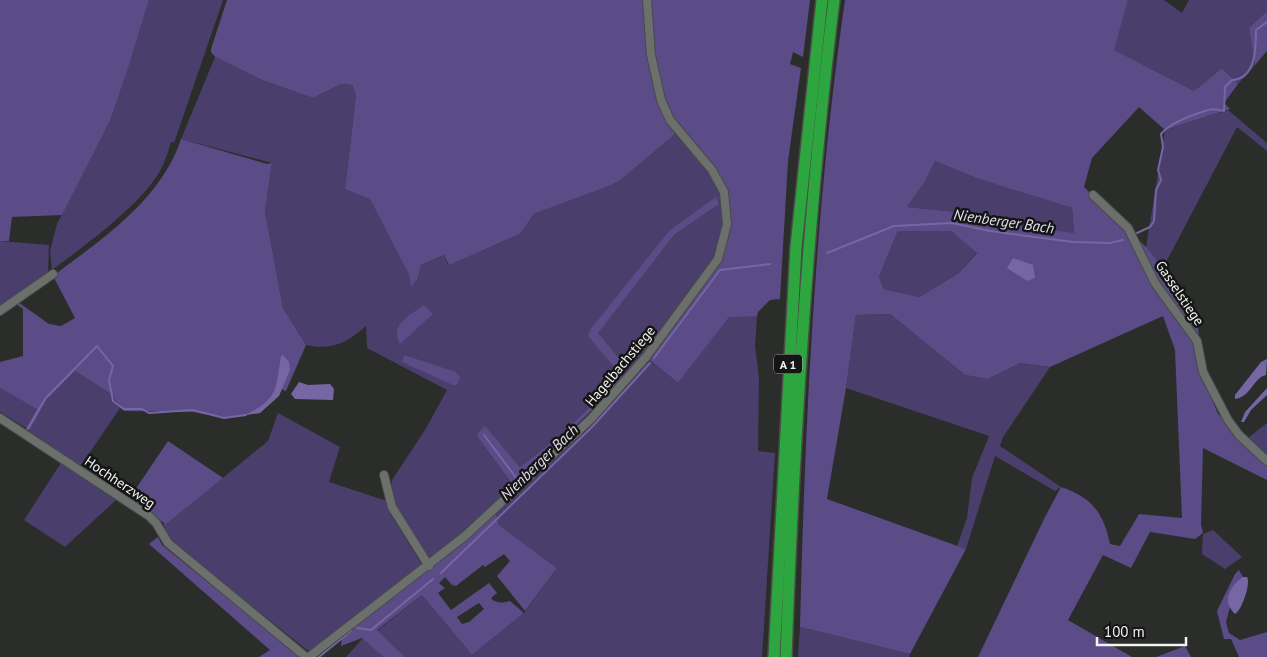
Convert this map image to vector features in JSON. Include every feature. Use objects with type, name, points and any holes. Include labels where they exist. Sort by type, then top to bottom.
[{"type":"highway","name":"A 1","points":[[786,657],[802,335],[822,0]]},
{"type":"highway","name":"A 1","points":[[774,657],[792,303],[819,72],[834,0]]},
{"type":"street","name":"Hagelbachstiege","points":[[307,657],[429,566],[507,498],[614,396],[712,269],[720,252],[727,224],[724,192],[712,170],[675,126],[660,100],[651,55],[647,0]]},
{"type":"street","name":"Gasselstiege","points":[[1093,195],[1128,228],[1156,283],[1197,340],[1203,372],[1228,420],[1239,435],[1267,461]]},
{"type":"street","points":[[0,311],[53,274]]},
{"type":"street","name":"Hochherzweg","points":[[0,418],[149,516],[158,526],[168,543],[307,657]]},
{"type":"street","points":[[384,475],[392,508],[429,566]]},
{"type":"shaded area","points":[[0,0],[149,0],[110,121],[62,215],[12,217],[9,241],[0,241]]},
{"type":"shaded area","points":[[149,0],[223,0],[174,143],[171,142],[160,171],[139,198],[110,225],[52,270],[50,251],[57,224],[110,121]]},
{"type":"shaded area","points":[[227,0],[643,0],[647,53],[653,87],[666,119],[675,134],[620,180],[609,186],[534,214],[520,234],[449,265],[444,255],[421,265],[418,278],[411,287],[409,275],[370,199],[345,189],[356,95],[352,85],[341,84],[313,98],[262,80],[215,57],[211,49]]},
{"type":"shaded area","points":[[647,0],[810,0],[803,57],[793,52],[790,64],[801,68],[788,161],[780,299],[770,300],[758,312],[757,316],[729,317],[678,383],[646,357],[723,246],[724,192],[683,137],[661,100]]},
{"type":"shaded area","points":[[845,0],[1128,0],[1114,50],[1194,91],[1222,68],[1238,84],[1224,103],[1230,109],[1165,130],[1139,107],[1092,158],[1084,187],[1146,247],[1192,305],[1197,317],[1199,337],[1194,337],[1199,368],[1218,414],[1267,456],[1267,480],[1203,448],[1201,524],[1203,533],[1195,539],[1150,532],[1131,568],[1103,555],[1068,620],[1132,657],[978,657],[1061,487],[1081,496],[1095,508],[1104,524],[1110,544],[1120,546],[1139,514],[1182,518],[1175,350],[1163,316],[1050,367],[1020,363],[988,379],[965,375],[890,314],[856,315],[827,499],[966,549],[910,654],[800,627],[813,313],[826,156]],"holes":[[[935,161],[979,179],[1072,208],[1074,233],[990,223],[966,213],[907,207],[924,183]],[[898,231],[951,231],[977,253],[959,273],[919,297],[884,289],[879,277]]]},
{"type":"shaded area","points":[[1128,0],[1164,0],[1182,13],[1189,0],[1267,0],[1267,11],[1249,28],[1255,65],[1238,84],[1222,68],[1194,91],[1113,50]]},
{"type":"shaded area","points":[[1267,11],[1267,51],[1255,65],[1249,28]]},
{"type":"shaded area","points":[[215,57],[262,80],[313,98],[341,84],[352,85],[356,95],[345,189],[370,198],[409,275],[411,286],[418,278],[421,265],[444,255],[448,265],[520,234],[534,214],[609,186],[675,134],[703,164],[717,184],[723,202],[724,233],[719,252],[707,275],[661,335],[625,375],[615,382],[563,433],[520,467],[485,427],[476,435],[514,486],[430,558],[397,511],[390,492],[392,480],[425,430],[447,390],[367,348],[366,326],[352,337],[338,344],[323,347],[306,345],[283,308],[265,211],[272,163],[181,139]],"holes":[[[718,204],[675,234],[597,333],[669,231]]]},
{"type":"shaded area","points":[[1228,110],[1267,143],[1267,151],[1237,127],[1162,270],[1146,247],[1165,130]]},
{"type":"shaded area","points":[[181,139],[267,164],[272,163],[265,211],[283,308],[306,345],[286,391],[281,389],[260,413],[224,418],[193,412],[124,411],[120,408],[121,405],[115,400],[114,396],[75,371],[47,399],[30,430],[26,428],[37,409],[0,388],[0,362],[23,356],[23,309],[16,304],[18,302],[49,324],[61,326],[75,318],[53,276],[91,248],[145,199],[172,161]]},
{"type":"shaded area","points":[[935,161],[979,179],[1072,208],[1074,234],[990,223],[966,213],[907,207],[924,183]]},
{"type":"shaded area","points":[[716,197],[719,204],[675,234],[598,333],[621,361],[614,367],[588,336],[590,330],[669,231]]},
{"type":"shaded area","points":[[898,231],[951,231],[977,252],[959,273],[919,297],[884,289],[879,277]]},
{"type":"shaded area","points":[[0,241],[49,245],[48,273],[0,307]]},
{"type":"shaded area","points":[[1013,258],[1033,265],[1035,278],[1027,281],[1007,268]]},
{"type":"shaded area","points":[[424,305],[433,314],[400,344],[397,337],[399,326],[407,317]]},
{"type":"shaded area","points":[[890,314],[965,375],[988,379],[1020,363],[1050,367],[1003,437],[1000,446],[1061,487],[1055,491],[995,456],[966,549],[957,546],[967,518],[972,478],[989,436],[846,388],[856,315]]},
{"type":"shaded area","points":[[729,316],[757,316],[755,346],[759,378],[758,451],[775,453],[762,657],[405,657],[377,631],[422,595],[472,655],[524,613],[557,568],[499,525],[496,513],[574,438],[648,359],[678,383]]},
{"type":"shaded area","points":[[283,355],[289,362],[290,370],[279,396],[260,413],[245,415],[264,404],[274,392],[281,356]]},
{"type":"shaded area","points":[[404,355],[456,372],[460,378],[457,385],[453,385],[402,362]]},
{"type":"shaded area","points":[[1267,359],[1266,375],[1258,380],[1245,395],[1235,399],[1235,395],[1261,362]]},
{"type":"shaded area","points":[[75,371],[114,396],[115,400],[122,405],[82,464],[77,465],[28,433],[47,399]]},
{"type":"shaded area","points":[[625,375],[514,486],[476,435],[485,426],[520,467],[563,433],[615,382]]},
{"type":"shaded area","points":[[299,382],[308,385],[330,384],[334,389],[333,400],[295,399],[291,394]]},
{"type":"shaded area","points":[[0,388],[38,409],[26,428],[0,412]]},
{"type":"shaded area","points":[[1267,388],[1267,395],[1251,410],[1244,422],[1241,422],[1245,412]]},
{"type":"shaded area","points":[[278,413],[340,447],[329,482],[387,501],[391,515],[422,565],[311,650],[307,650],[168,539],[164,526],[268,441]]},
{"type":"shaded area","points":[[1267,423],[1267,455],[1248,438]]},
{"type":"shaded area","points":[[168,441],[223,478],[164,526],[164,523],[129,499]]},
{"type":"shaded area","points":[[61,463],[116,500],[65,547],[24,520]]},
{"type":"shaded area","points":[[496,513],[499,525],[557,568],[525,611],[497,576],[510,561],[504,554],[485,567],[483,565],[456,586],[452,585],[445,577],[439,583],[445,588],[438,593],[451,610],[489,583],[497,593],[491,598],[493,600],[500,602],[510,601],[524,613],[472,655],[422,595],[377,630],[405,657],[383,657],[362,638],[341,646],[342,635],[427,571]],"holes":[[[479,603],[484,609],[469,622],[462,624],[457,617]]]},
{"type":"shaded area","points":[[1213,530],[1242,557],[1225,569],[1202,554],[1203,534]]},
{"type":"shaded area","points":[[158,537],[162,545],[297,654],[297,657],[259,657],[270,650],[149,544]]},
{"type":"shaded area","points":[[1239,570],[1243,577],[1229,593],[1230,607],[1226,622],[1229,633],[1240,640],[1267,632],[1267,657],[1239,657],[1231,639],[1224,639],[1217,611],[1235,574]]},
{"type":"shaded area","points":[[1243,577],[1247,577],[1248,580],[1247,590],[1238,612],[1235,614],[1229,604],[1229,594],[1234,585]]},
{"type":"shaded area","points":[[800,627],[910,654],[909,657],[798,657]]},
{"type":"shaded area","points":[[363,638],[383,657],[346,657]]},
{"type":"shaded area","points":[[1185,646],[1191,657],[1156,657]]},
{"type":"waterway","name":"Nienberger Bach","points":[[1137,233],[1150,227],[1154,221],[1156,190],[1161,180],[1158,170],[1163,147],[1161,134],[1176,123],[1196,114],[1211,109],[1224,111],[1225,87],[1232,80],[1246,74],[1250,68],[1255,53],[1256,30],[1267,22]]},
{"type":"waterway","name":"Nienberger Bach","points":[[827,253],[894,226],[952,223],[990,231],[1073,242],[1110,243],[1123,240]]},
{"type":"waterway","name":"Nienberger Bach","points":[[654,358],[720,270],[770,264]]},
{"type":"waterway","points":[[27,430],[45,399],[97,346],[113,366],[109,380],[113,401],[124,409],[142,409],[149,413],[193,410],[224,418],[246,415]]},
{"type":"waterway","name":"Nienberger Bach","points":[[441,573],[593,426],[650,363]]},
{"type":"waterway","points":[[484,435],[517,479]]},
{"type":"waterway","name":"Nienberger Bach","points":[[357,628],[371,630],[433,579]]},
{"type":"waterway","name":"Nienberger Bach","points":[[319,657],[351,631]]}]
